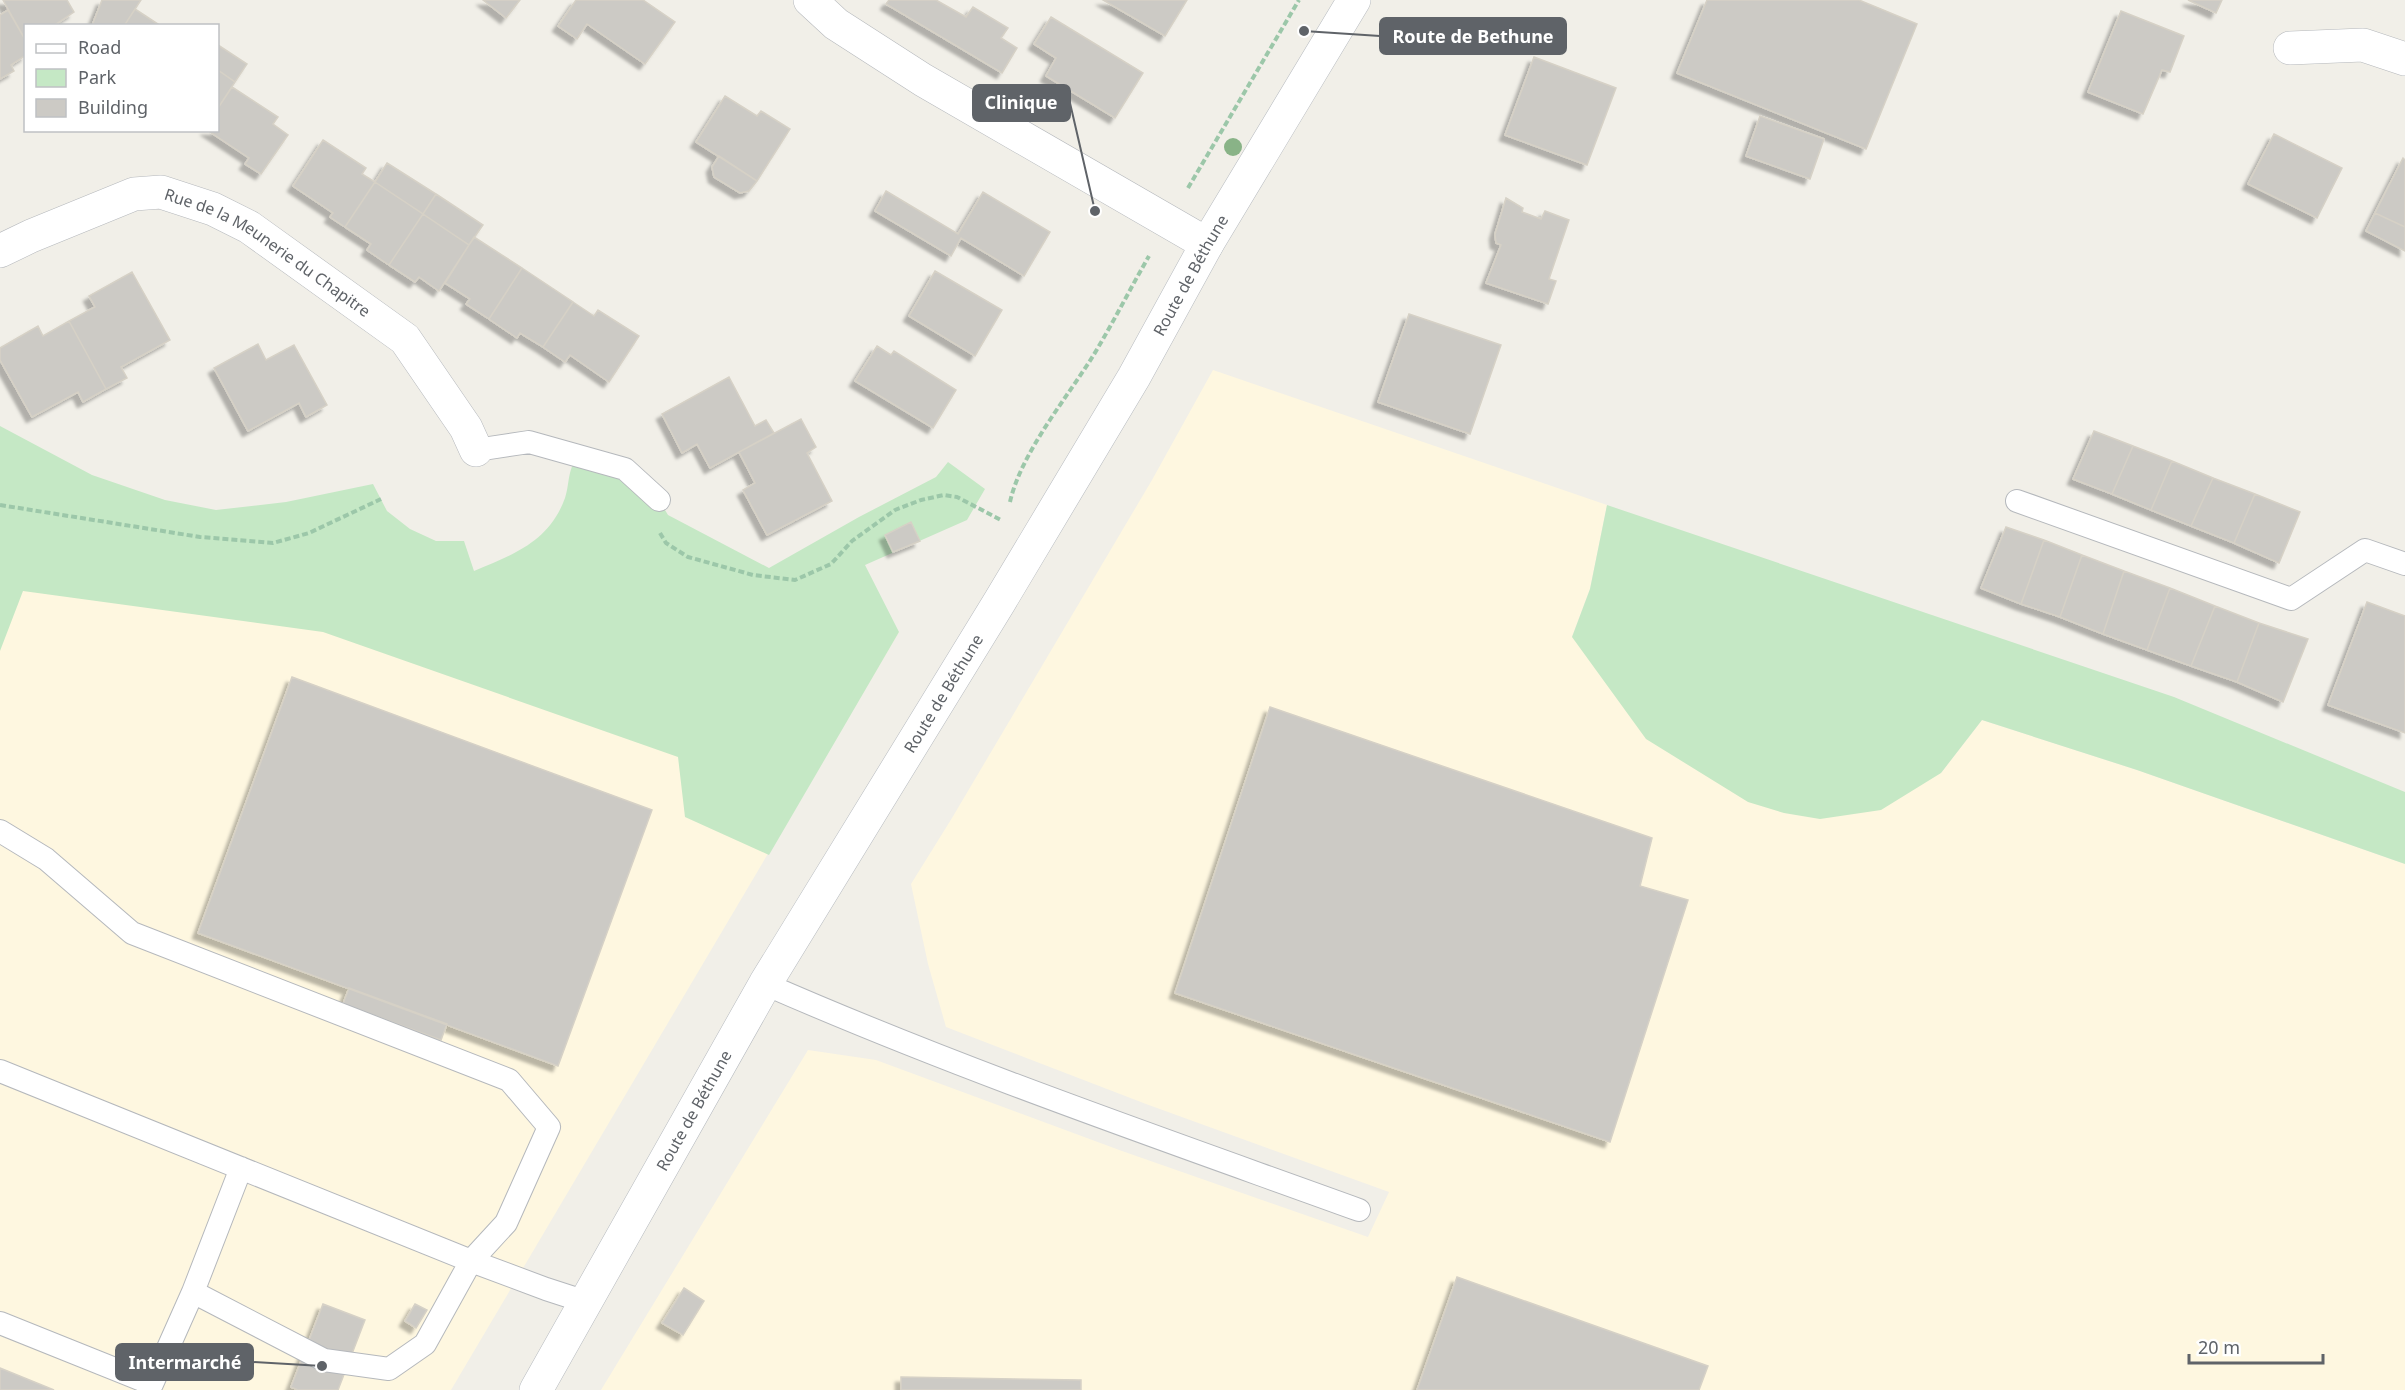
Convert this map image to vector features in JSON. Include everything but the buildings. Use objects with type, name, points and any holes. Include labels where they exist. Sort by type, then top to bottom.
[{"type":"main road","points":[[810,0],[836,24],[923,80],[1207,244]]},
{"type":"main road","name":"Route de Béthune","points":[[536,1390],[765,984],[1000,601],[1134,377],[1207,244],[1354,0]]},
{"type":"main road","points":[[2290,48],[2363,45],[2405,59]]},
{"type":"main road","name":"Rue de la Meunerie du Chapitre","points":[[0,251],[134,194],[161,192],[213,209],[249,227],[405,339],[466,428],[476,450]]},
{"type":"lane","points":[[476,450],[529,442],[625,469],[659,500]]},
{"type":"lane","points":[[2017,501],[2291,599],[2365,550],[2405,564]]},
{"type":"lane","points":[[0,831],[46,859],[132,933],[509,1080],[549,1127],[506,1222],[471,1261],[425,1344],[389,1369],[324,1360],[193,1293]]},
{"type":"lane","points":[[765,984],[877,1031],[1359,1210]]},
{"type":"lane","points":[[0,1071],[471,1261],[586,1302]]},
{"type":"lane","points":[[0,1323],[159,1387],[240,1168]]},
{"type":"path","points":[[1005,522],[1013,488],[1029,454],[1094,354],[1152,251],[1164,219],[1188,189],[1299,0]]},
{"type":"path","points":[[659,500],[652,522],[666,543],[688,557],[753,575],[795,580],[831,564],[852,541],[895,510],[921,500],[944,495],[957,497],[1005,522],[1032,545]]},
{"type":"path","points":[[0,506],[200,537],[273,543],[309,533],[381,499]]},
{"type":"shaded area","points":[[1213,370],[1607,505],[1590,589],[1572,637],[1941,773],[1982,720],[2137,770],[2405,864],[2405,1390],[601,1390],[808,1050],[876,1060],[1122,1151],[1368,1237],[1389,1192],[1146,1104],[946,1027],[928,964],[911,884],[1152,480]]},
{"type":"shaded area","points":[[0,542],[899,632],[451,1390],[0,1390]]},
{"type":"green space","points":[[0,426],[92,475],[165,500],[216,510],[286,502],[373,484],[387,511],[410,529],[436,541],[464,541],[474,571],[528,545],[550,526],[565,498],[573,465],[580,456],[659,500],[668,515],[769,568],[936,477],[948,462],[985,489],[967,520],[865,565],[899,632],[769,855],[685,817],[678,757],[323,632],[23,591],[0,651]]},
{"type":"green space","points":[[1607,505],[2174,697],[2405,792],[2405,864],[2137,770],[1982,720],[1941,773],[1881,810],[1820,819],[1784,813],[1748,802],[1646,739],[1572,637],[1590,589]]},
{"type":"place","name":"Route de Bethune","points":[[1304,31]]},
{"type":"place","name":"Clinique","points":[[1095,211]]},
{"type":"place","name":"Intermarché","points":[[322,1366]]}]
